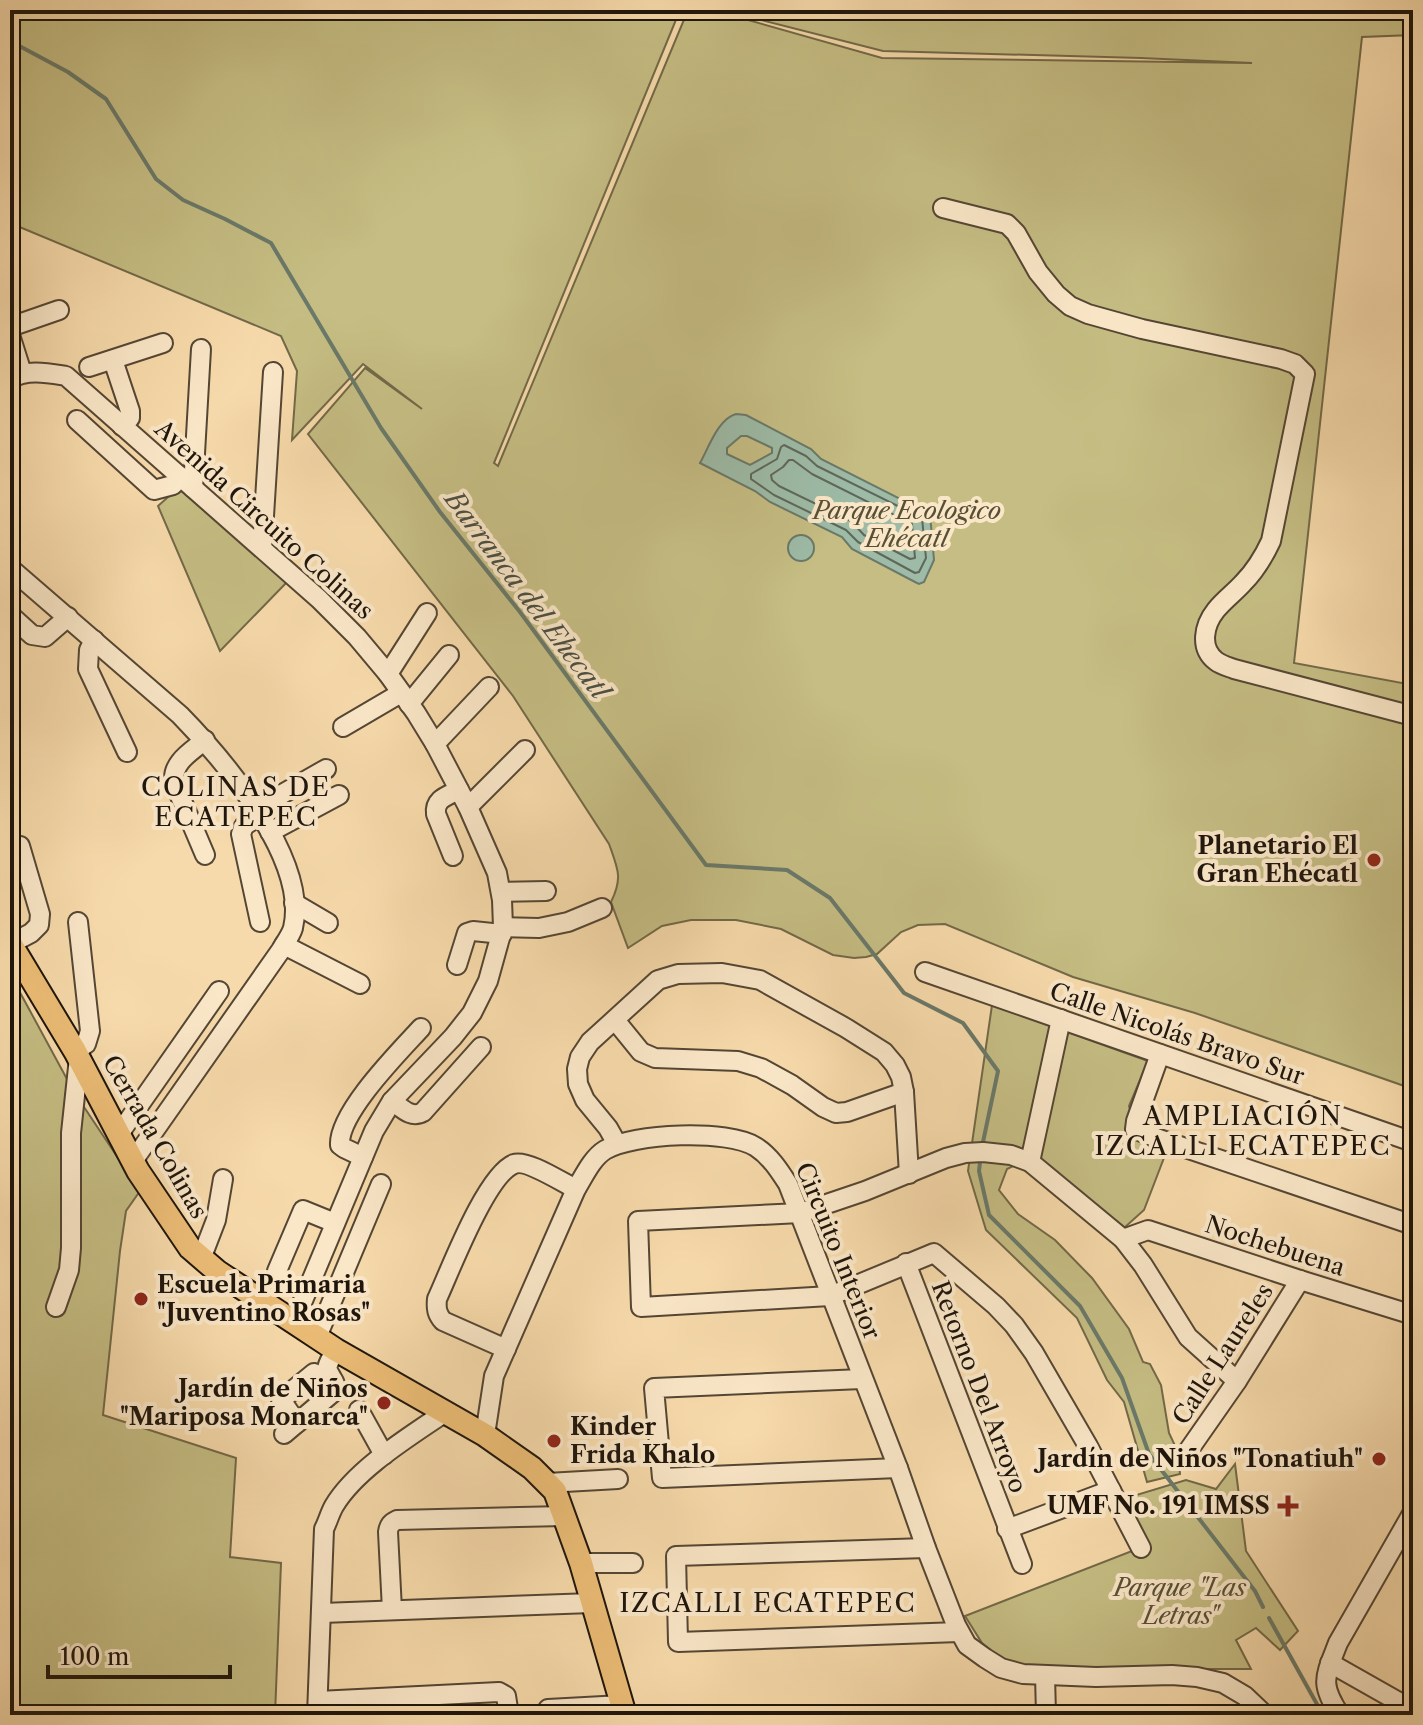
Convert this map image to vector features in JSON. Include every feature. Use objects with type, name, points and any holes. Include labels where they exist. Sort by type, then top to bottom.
[{"type":"main road","name":"Cerrada Colinas","points":[[10,943],[77,1055],[133,1161],[190,1248],[218,1272],[294,1322]]},
{"type":"main road","points":[[294,1322],[336,1350],[485,1435],[532,1468],[555,1491],[581,1563],[624,1710]]},
{"type":"street","points":[[943,208],[1007,224],[1016,233],[1038,272],[1070,306],[1142,329],[1281,359],[1295,364],[1305,374],[1271,541],[1262,560],[1244,583],[1216,610],[1205,636],[1206,645],[1217,662],[1234,669],[1413,716]]},
{"type":"street","points":[[10,327],[59,310]]},
{"type":"street","points":[[10,335],[16,376]]},
{"type":"street","points":[[89,367],[163,343]]},
{"type":"street","points":[[77,420],[154,490],[186,482],[201,349]]},
{"type":"street","points":[[113,360],[130,411],[130,418],[122,426]]},
{"type":"street","name":"Avenida Circuito Colinas","points":[[16,376],[45,372],[66,376],[262,548],[357,637],[388,674],[435,744],[468,807],[497,873],[502,930],[488,981],[472,1013],[392,1101],[374,1131],[294,1322]]},
{"type":"street","points":[[262,548],[273,372]]},
{"type":"street","points":[[10,568],[205,740],[258,812],[288,870],[294,903],[293,929],[133,1161]]},
{"type":"street","points":[[388,674],[427,613]]},
{"type":"street","points":[[10,615],[32,635],[45,637],[68,617]]},
{"type":"street","points":[[94,640],[89,650],[88,669],[127,752]]},
{"type":"street","points":[[343,727],[405,698],[449,655]]},
{"type":"street","points":[[435,744],[489,687]]},
{"type":"street","points":[[205,740],[180,761],[173,774],[205,855]]},
{"type":"street","points":[[468,807],[525,750]]},
{"type":"street","points":[[260,922],[241,834],[244,826],[258,812],[326,769]]},
{"type":"street","points":[[453,856],[435,808],[442,798],[459,790]]},
{"type":"street","points":[[270,832],[339,795]]},
{"type":"street","points":[[10,943],[31,933],[39,925],[40,914],[20,846]]},
{"type":"street","points":[[501,892],[546,891]]},
{"type":"street","points":[[294,903],[328,923]]},
{"type":"street","points":[[457,965],[467,933],[539,928],[568,922],[602,908]]},
{"type":"street","points":[[56,1307],[69,1270],[71,1248],[71,1133],[77,1055],[86,1044],[90,1031],[78,922]]},
{"type":"street","points":[[284,945],[360,984]]},
{"type":"street","name":"Calle Nicolás Bravo Sur","points":[[925,972],[1413,1142]]},
{"type":"street","points":[[485,1435],[494,1376],[576,1189],[601,1152],[617,1144],[585,1100],[578,1084],[580,1057],[590,1042],[658,980],[678,974],[722,973],[760,980],[884,1052],[901,1077],[909,1174]]},
{"type":"street","points":[[119,1134],[219,991]]},
{"type":"street","points":[[1030,1162],[1061,1019]]},
{"type":"street","points":[[615,1020],[641,1052],[655,1058],[738,1061],[761,1068],[836,1113],[904,1092]]},
{"type":"street","points":[[363,1157],[340,1145],[344,1127],[370,1084],[421,1028]]},
{"type":"street","points":[[392,1101],[411,1115],[423,1112],[481,1047]]},
{"type":"street","points":[[1160,1054],[1135,1129],[1413,1225]]},
{"type":"street","name":"Circuito Interior","points":[[617,1144],[657,1137],[725,1137],[755,1146],[772,1160],[788,1184],[800,1213],[926,1548],[967,1645],[1001,1668],[1023,1674],[1096,1677],[1172,1675],[1223,1683],[1245,1696],[1265,1715]]},
{"type":"street","points":[[830,1296],[641,1307],[638,1221],[800,1213],[946,1158],[965,1153],[1011,1155],[1030,1162],[1123,1239],[1188,1337],[1237,1381]]},
{"type":"street","points":[[506,1349],[443,1321],[438,1316],[437,1299],[476,1213],[497,1178],[513,1164],[525,1163],[576,1189]]},
{"type":"street","points":[[201,1259],[216,1220],[223,1179]]},
{"type":"street","points":[[317,1337],[381,1184]]},
{"type":"street","points":[[277,1271],[303,1210],[335,1223]]},
{"type":"street","name":"Nochebuena","points":[[1123,1239],[1148,1230],[1413,1315]]},
{"type":"street","name":"Retorno Del Arroyo","points":[[830,1296],[934,1253],[996,1306],[1034,1353],[1141,1548]]},
{"type":"street","name":"Retorno Del Arroyo","points":[[906,1263],[1022,1564]]},
{"type":"street","name":"Calle Laureles","points":[[1186,1454],[1237,1381],[1300,1280]]},
{"type":"street","points":[[314,1373],[281,1400],[290,1428],[337,1389],[327,1372],[327,1365],[336,1350]]},
{"type":"street","points":[[862,1379],[654,1388],[662,1478],[898,1468]]},
{"type":"street","points":[[359,1410],[384,1455]]},
{"type":"street","points":[[444,1413],[384,1455],[347,1487],[333,1507],[324,1529],[318,1708],[499,1692],[506,1696],[509,1715]]},
{"type":"street","points":[[547,1483],[618,1479]]},
{"type":"street","name":"Retorno Del Arroyo","points":[[1007,1529],[1111,1490]]},
{"type":"street","points":[[1340,1715],[1328,1696],[1326,1674],[1338,1643],[1413,1512]]},
{"type":"street","points":[[392,1610],[388,1532],[392,1522],[564,1516]]},
{"type":"street","points":[[926,1548],[676,1556],[678,1642],[959,1632]]},
{"type":"street","points":[[581,1563],[633,1563]]},
{"type":"street","points":[[322,1613],[592,1603]]},
{"type":"street","points":[[1330,1663],[1413,1710]]},
{"type":"street","points":[[1045,1675],[1046,1715]]},
{"type":"street","points":[[548,1709],[624,1710]]},
{"type":"green space","name":"Parque Ecologico Ehécatl","points":[[10,10],[680,10],[494,463],[498,466],[688,10],[713,10],[882,58],[1252,63],[883,51],[722,10],[1413,10],[1413,35],[1362,37],[1294,663],[1413,685],[1413,1089],[1195,1013],[1073,977],[945,924],[918,925],[901,932],[877,954],[854,958],[833,955],[781,929],[736,920],[691,920],[662,926],[628,948],[611,902],[618,873],[609,844],[513,696],[308,434],[365,368],[422,409],[363,364],[292,440],[297,371],[281,336],[10,223]]},
{"type":"green space","points":[[178,488],[287,582],[220,651],[158,506]]},
{"type":"green space","points":[[10,974],[74,1092],[140,1191],[126,1211],[103,1415],[236,1458],[230,1557],[281,1563],[275,1715],[10,1715]]},
{"type":"green space","points":[[992,1005],[1148,1061],[1129,1106],[1138,1136],[1167,1150],[1144,1210],[1124,1228],[1030,1158],[1007,1169],[999,1190],[1018,1214],[1055,1240],[1092,1278],[1129,1329],[1143,1362],[1150,1364],[1161,1385],[1169,1433],[1178,1452],[1180,1474],[1147,1482],[1124,1402],[1107,1380],[1077,1318],[986,1230],[968,1171]]},
{"type":"green space","name":"Parque \"Las Letras\"","points":[[1235,1464],[1246,1551],[1298,1631],[1280,1650],[1256,1628],[1236,1640],[1251,1669],[1048,1669],[1003,1662],[982,1643],[965,1616],[1145,1546],[1123,1499],[1186,1480],[1216,1489]]},
{"type":"water","points":[[746,415],[811,449],[821,459],[930,514],[934,560],[924,582],[919,584],[852,549],[842,537],[700,463],[715,434],[730,417]],"holes":[[[741,436],[772,448],[772,453],[750,465],[727,454],[727,448]]]},
{"type":"water","points":[[801,535],[811,538],[814,548],[811,558],[801,561],[791,558],[788,548],[791,538]]},
{"type":"waterway","name":"Barranca del Ehecatl","points":[[10,41],[68,72],[106,99],[156,179],[183,200],[271,243],[381,428],[440,512],[520,612],[706,865],[787,870],[830,898],[904,993],[963,1023],[998,1071],[983,1142]]},
{"type":"waterway","name":"Barranca del Ehecatl","points":[[980,1162],[979,1171],[989,1215],[1080,1306],[1122,1378],[1149,1454],[1255,1591],[1263,1607]]},
{"type":"waterway","name":"Barranca del Ehecatl","points":[[1269,1618],[1323,1715]]},
{"type":"place","name":"Planetario El Gran Ehécatl","points":[[1374,860]]},
{"type":"place","name":"Escuela Primaria \"Juventino Rosas\"","points":[[141,1299]]},
{"type":"place","name":"Jardín de Niños \"Mariposa Monarca\"","points":[[384,1403]]},
{"type":"place","name":"Kinder Frida Khalo","points":[[554,1441]]},
{"type":"place","name":"Jardín de Niños \"Tonatiuh\"","points":[[1379,1459]]},
{"type":"place","name":"UMF No. 191 IMSS","points":[[1288,1506]]},
{"type":"district","name":"COLINAS DE ECATEPEC","points":[[236,802]]},
{"type":"district","name":"AMPLIACIÓN IZCALLI ECATEPEC","points":[[1243,1131]]},
{"type":"district","name":"IZCALLI ECATEPEC","points":[[768,1603]]}]
